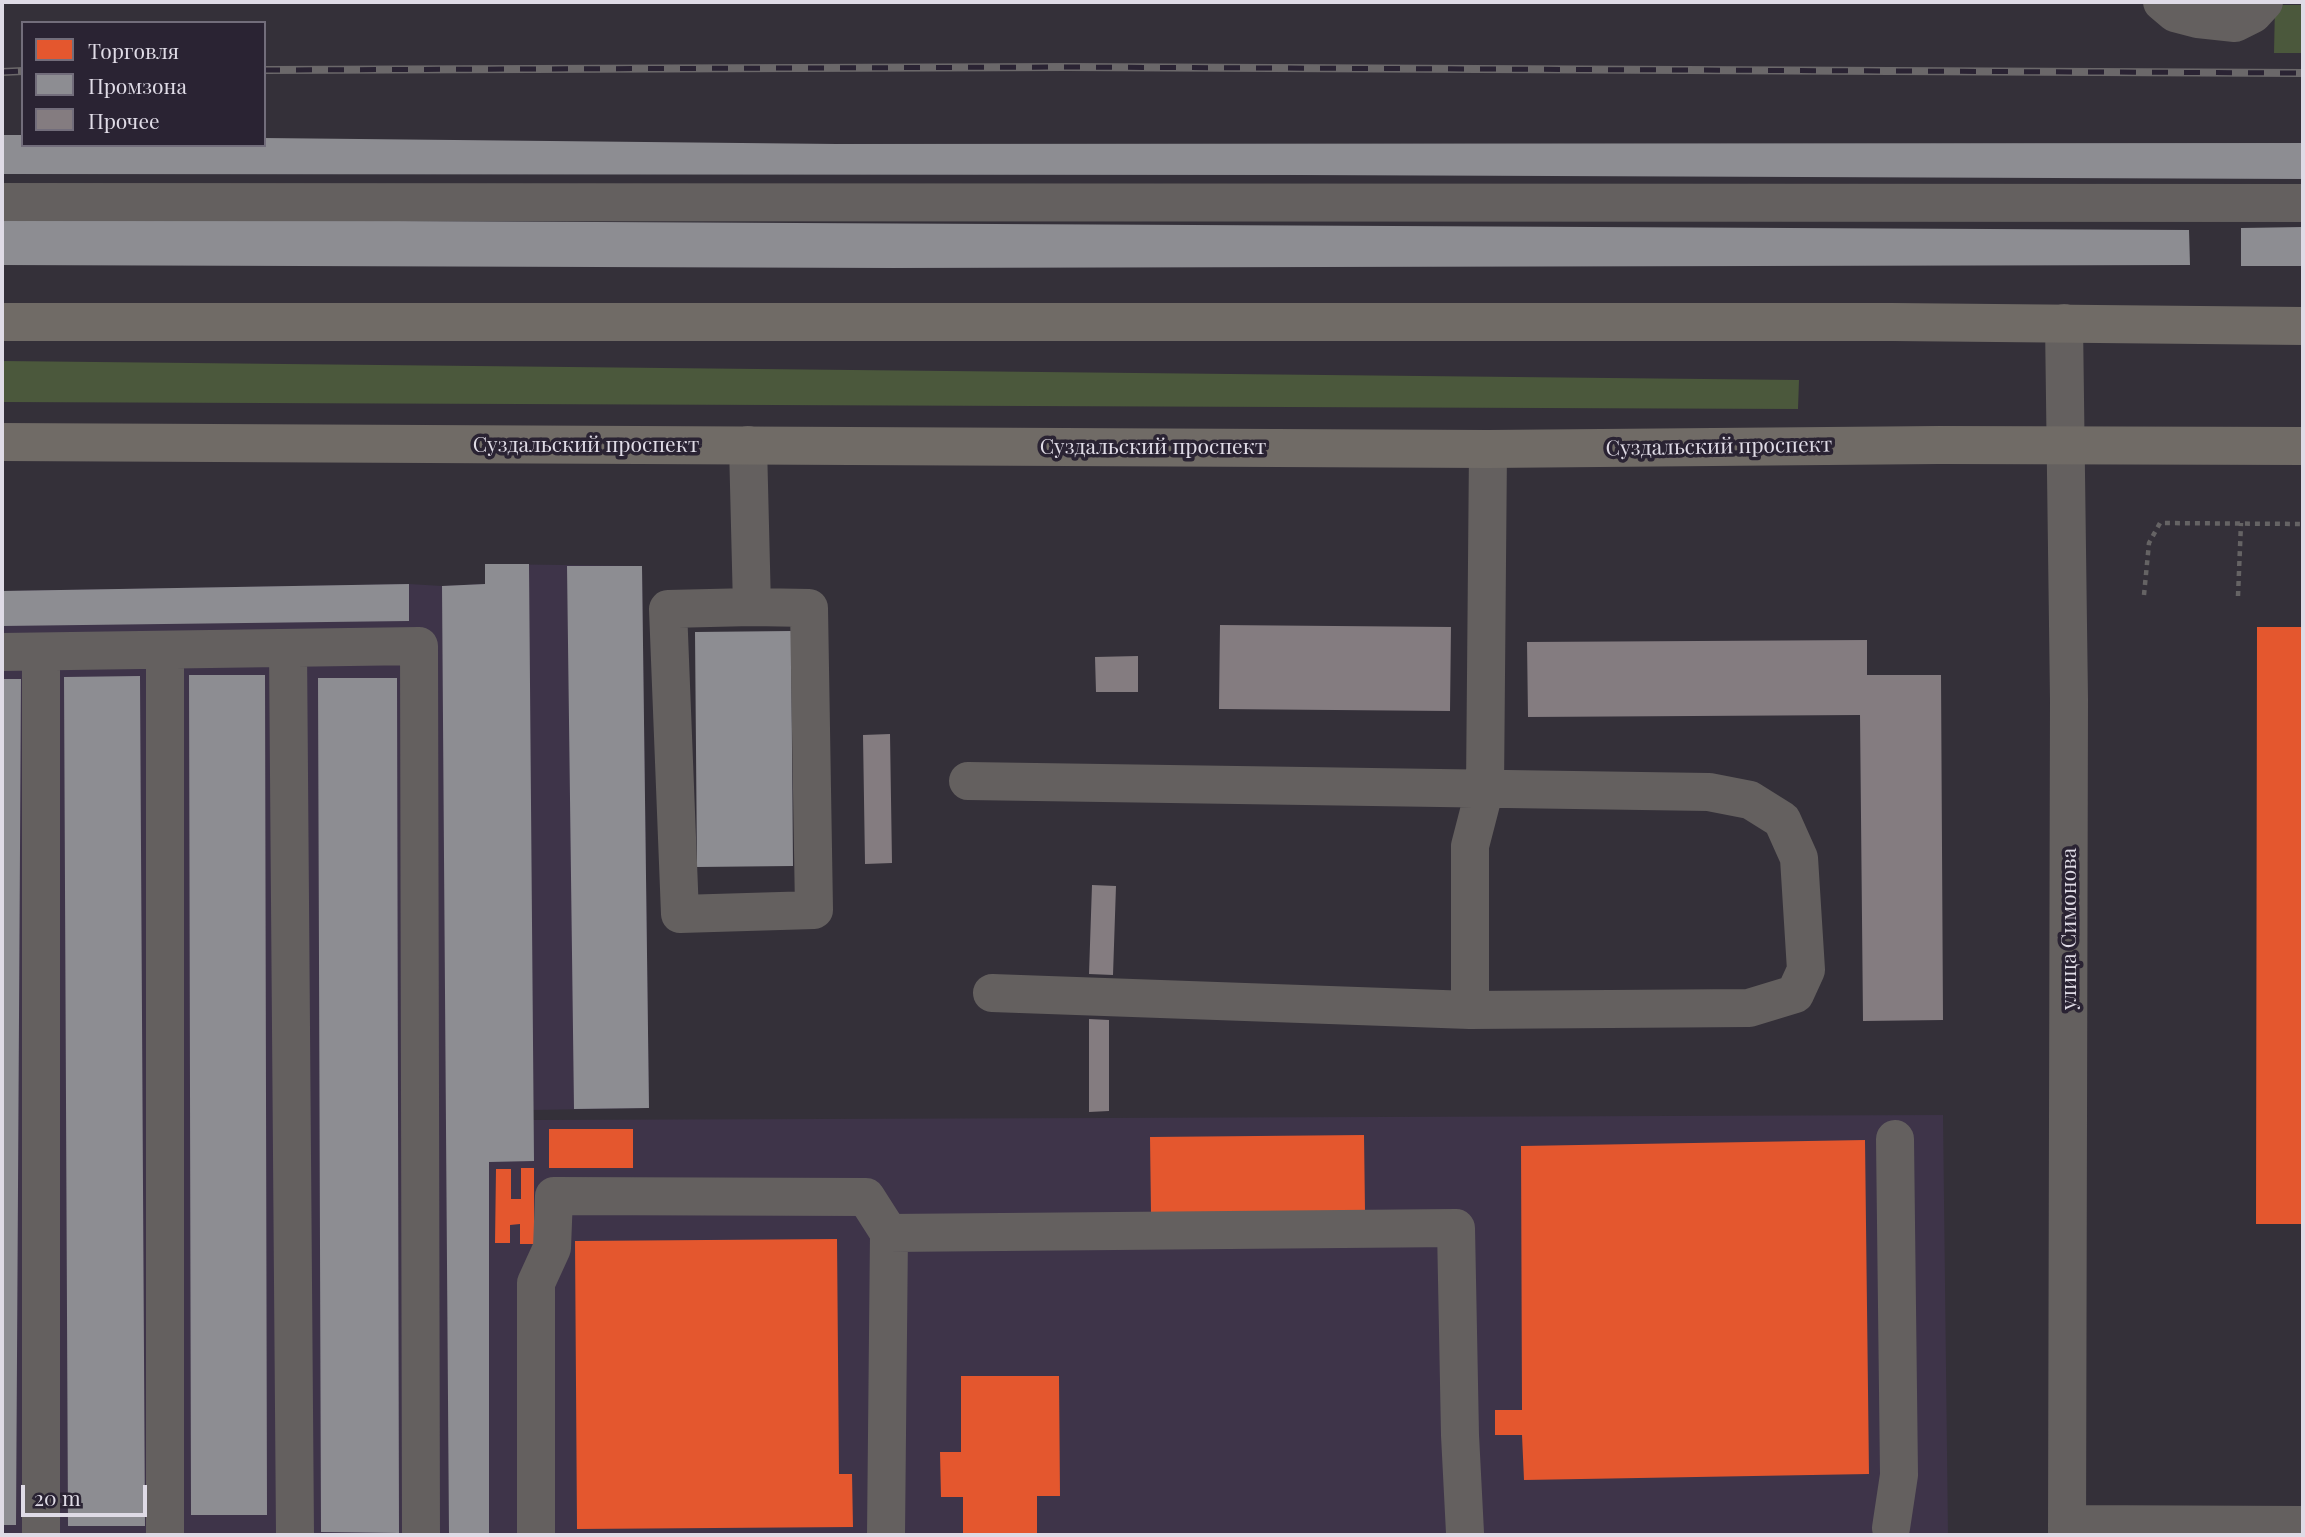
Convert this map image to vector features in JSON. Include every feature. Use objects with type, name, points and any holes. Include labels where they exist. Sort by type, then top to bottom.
[{"type":"main road","points":[[2,322],[2064,323],[2303,326]]},
{"type":"main road","name":"Суздальский проспект","points":[[2,442],[1488,449],[2303,446]]},
{"type":"street","points":[[2162,2],[2175,13],[2198,19],[2235,23],[2253,15],[2263,2]]},
{"type":"street","points":[[2,202],[2303,203]]},
{"type":"street","name":"улица Симонова","points":[[2064,323],[2069,699],[2067,1530]]},
{"type":"street","points":[[748,445],[752,607]]},
{"type":"street","points":[[1470,1010],[1470,846],[1485,788],[1488,449]]},
{"type":"street","points":[[752,607],[809,608],[814,910],[680,914],[668,609],[752,607]]},
{"type":"street","points":[[2,652],[419,646],[421,1535]]},
{"type":"street","points":[[288,648],[295,1535]]},
{"type":"street","points":[[164,650],[165,1535]]},
{"type":"street","points":[[41,652],[41,1535]]},
{"type":"street","points":[[968,781],[1709,792],[1750,800],[1782,820],[1799,858],[1806,970],[1795,994],[1749,1008],[1470,1010],[992,993]]},
{"type":"street","points":[[1891,1528],[1899,1475],[1895,1139]]},
{"type":"street","points":[[536,1535],[536,1283],[552,1248],[554,1196],[866,1197],[888,1233],[886,1535]]},
{"type":"street","points":[[888,1233],[1457,1228],[1460,1435],[1465,1533]]},
{"type":"street","points":[[2067,1530],[2303,1525]]},
{"type":"path","points":[[2144,595],[2149,543],[2160,523],[2303,524]]},
{"type":"path","points":[[2238,596],[2241,523]]},
{"type":"shaded area","points":[[485,564],[642,566],[649,1108],[533,1110],[533,1120],[1943,1115],[1948,1535],[2,1535],[2,591],[485,584]]},
{"type":"green space","points":[[2275,5],[2303,5],[2303,53],[2274,53]]},
{"type":"green space","points":[[2,361],[1799,380],[1798,409],[2,402]]},
{"type":"building: Торговля","points":[[2257,627],[2303,627],[2303,1224],[2256,1224]]},
{"type":"building: Торговля","points":[[549,1129],[633,1129],[633,1168],[549,1168]]},
{"type":"building: Торговля","points":[[1364,1135],[1365,1211],[1151,1214],[1150,1137]]},
{"type":"building: Торговля","points":[[1865,1140],[1869,1474],[1524,1480],[1522,1435],[1495,1435],[1495,1410],[1522,1410],[1521,1146]]},
{"type":"building: Торговля","points":[[521,1168],[534,1168],[534,1244],[520,1244],[520,1224],[510,1225],[510,1243],[495,1243],[496,1169],[511,1169],[511,1199],[521,1199]]},
{"type":"building: Торговля","points":[[837,1239],[839,1474],[852,1474],[853,1527],[577,1529],[575,1241]]},
{"type":"building: Торговля","points":[[961,1376],[1059,1376],[1060,1496],[1037,1496],[1037,1535],[963,1535],[963,1497],[941,1497],[940,1452],[961,1452]]},
{"type":"building: Промзона","points":[[2,135],[21,135],[21,147],[266,147],[266,138],[837,144],[2303,143],[2303,179],[2,174]]},
{"type":"building: Промзона","points":[[2,219],[2189,230],[2190,265],[893,268],[2,265]]},
{"type":"building: Промзона","points":[[2303,227],[2303,266],[2241,266],[2241,228]]},
{"type":"building: Промзона","points":[[485,564],[529,564],[534,1161],[489,1162],[489,1535],[449,1535],[442,586],[485,584]]},
{"type":"building: Промзона","points":[[567,566],[642,566],[649,1108],[574,1109]]},
{"type":"building: Промзона","points":[[409,584],[409,621],[2,626],[2,591]]},
{"type":"building: Промзона","points":[[791,631],[793,866],[697,867],[695,632]]},
{"type":"building: Промзона","points":[[189,675],[265,675],[267,1515],[191,1515]]},
{"type":"building: Промзона","points":[[140,676],[145,1526],[68,1526],[64,677]]},
{"type":"building: Промзона","points":[[318,678],[397,678],[399,1533],[321,1532]]},
{"type":"building: Промзона","points":[[2,679],[21,679],[16,1525],[2,1525]]},
{"type":"building: Прочее","points":[[1220,625],[1451,627],[1450,711],[1219,709]]},
{"type":"building: Прочее","points":[[1867,640],[1867,675],[1941,675],[1943,1020],[1863,1021],[1860,715],[1528,717],[1527,642]]},
{"type":"building: Прочее","points":[[1138,656],[1138,692],[1096,692],[1095,657]]},
{"type":"building: Прочее","points":[[890,734],[892,863],[865,864],[863,735]]},
{"type":"building: Прочее","points":[[1092,885],[1116,886],[1113,975],[1089,974]]},
{"type":"building: Прочее","points":[[1089,1019],[1109,1020],[1109,1111],[1089,1112]]},
{"type":"railway","points":[[266,70],[1066,67],[2303,73]]},
{"type":"railway","points":[[2,72],[21,71]]}]
